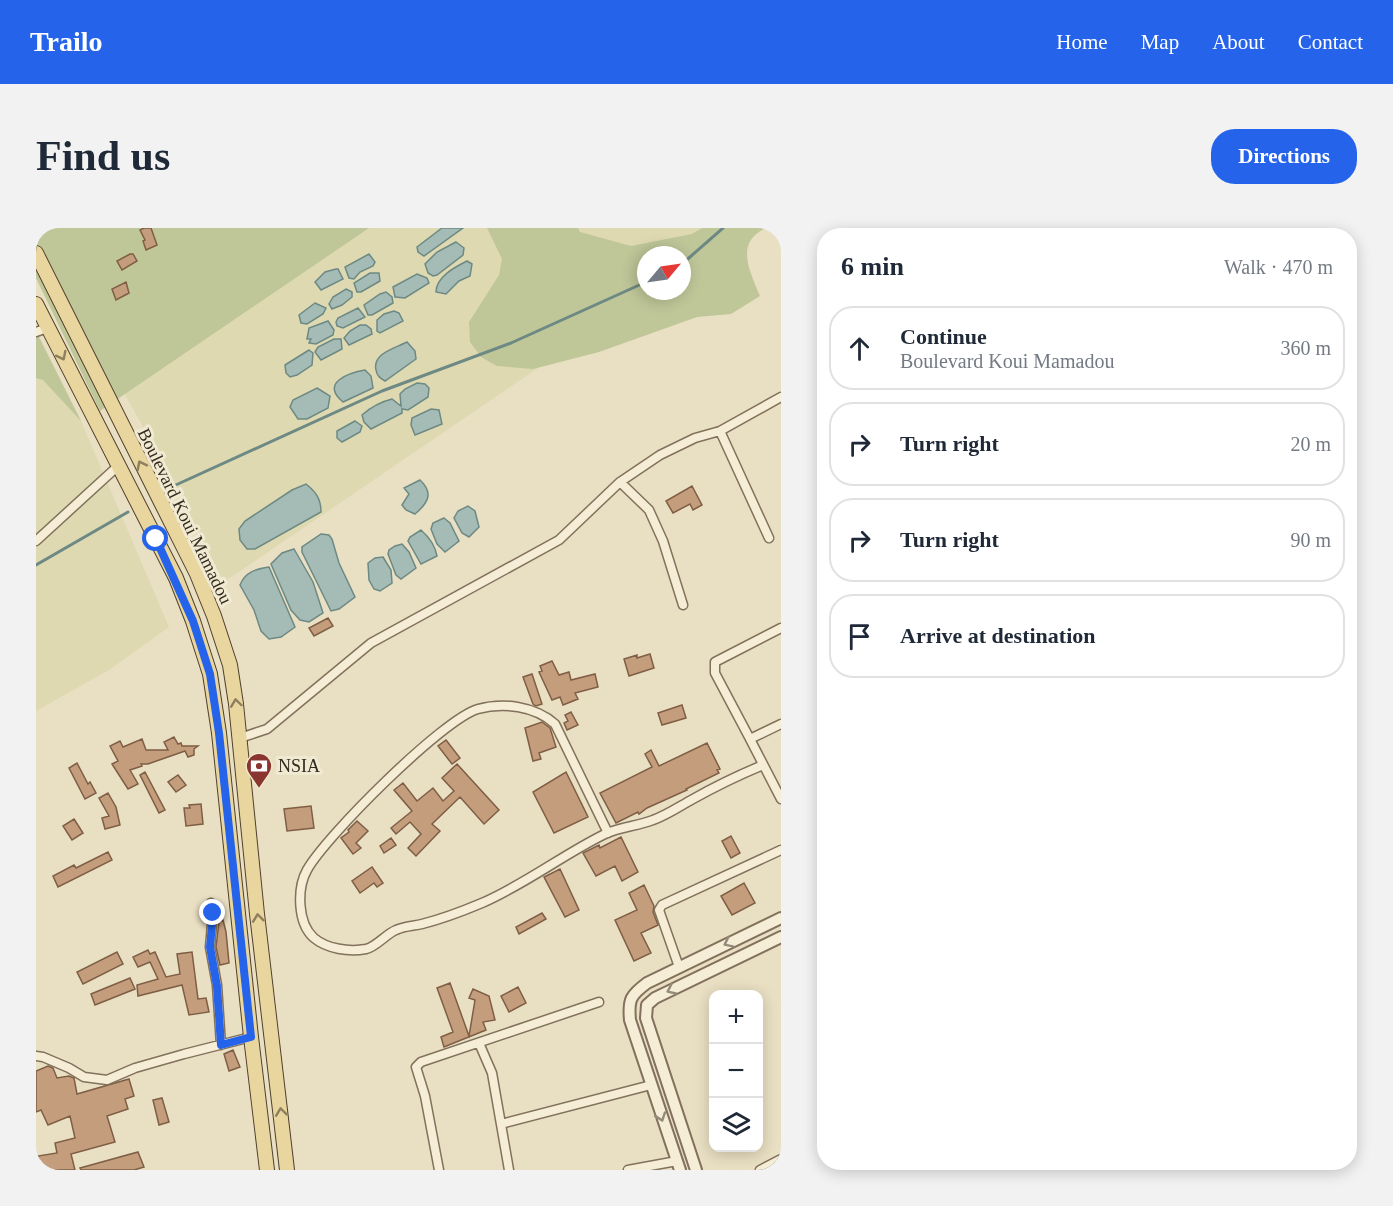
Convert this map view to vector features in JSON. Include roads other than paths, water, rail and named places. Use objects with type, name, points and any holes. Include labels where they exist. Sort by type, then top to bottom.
[{"type":"main road","name":"Boulevard Koui Mamadou","points":[[36,253],[197,574],[230,665],[287,1170]]},
{"type":"main road","name":"Boulevard Koui Mamadou","points":[[36,304],[42,330],[74,379],[176,578],[210,674],[219,733],[267,1170]]},
{"type":"main road","points":[[74,379],[93,369]]},
{"type":"street","points":[[240,738],[267,729],[371,643],[559,540],[620,482],[660,454],[695,438],[720,431],[781,397]]},
{"type":"street","points":[[720,431],[769,538]]},
{"type":"street","points":[[36,541],[118,466]]},
{"type":"street","points":[[620,482],[649,510],[663,541],[683,605]]},
{"type":"street","points":[[781,628],[714,662],[716,673],[781,799]]},
{"type":"street","points":[[608,833],[555,724],[535,711],[519,708],[494,706],[476,710],[462,716],[397,771],[331,838],[306,871],[299,902],[304,926],[314,938],[333,948],[368,949],[396,929],[422,924],[483,902],[608,833],[654,820],[729,779],[763,765]]},
{"type":"street","points":[[750,738],[781,724]]},
{"type":"street","points":[[679,967],[659,909],[662,905],[781,850]]},
{"type":"street","points":[[211,903],[213,913],[210,947],[217,986],[221,1045]]},
{"type":"street","points":[[628,1170],[678,1165],[630,1020],[629,1005],[633,993],[647,983],[781,918]]},
{"type":"street","points":[[696,1170],[646,1018],[647,1005],[655,998],[781,937]]},
{"type":"street","points":[[633,993],[647,1005]]},
{"type":"street","points":[[439,1170],[425,1096],[416,1067],[421,1062],[599,1002]]},
{"type":"street","points":[[36,1056],[51,1060],[84,1077],[107,1080],[135,1068],[251,1037]]},
{"type":"street","points":[[479,1043],[492,1073],[509,1170]]},
{"type":"street","points":[[501,1124],[651,1085]]},
{"type":"street","points":[[760,1170],[781,1159]]},
{"type":"water","points":[[442,228],[463,228],[424,256],[418,252],[417,247]]},
{"type":"water","points":[[456,242],[464,248],[463,255],[437,275],[433,276],[428,273],[425,264],[437,252]]},
{"type":"water","points":[[369,254],[375,262],[373,266],[360,272],[354,279],[349,278],[345,267]]},
{"type":"water","points":[[467,261],[472,264],[470,276],[459,281],[446,294],[436,292],[443,277]]},
{"type":"water","points":[[338,269],[343,279],[321,290],[315,282],[325,272]]},
{"type":"water","points":[[370,273],[379,273],[380,281],[357,292],[354,283]]},
{"type":"water","points":[[417,274],[427,278],[429,283],[405,298],[395,297],[393,287]]},
{"type":"water","points":[[346,289],[352,292],[352,297],[332,309],[329,304],[333,297]]},
{"type":"water","points":[[386,292],[392,297],[393,303],[368,315],[364,305]]},
{"type":"water","points":[[315,303],[326,308],[323,314],[307,324],[301,323],[299,315]]},
{"type":"water","points":[[358,308],[365,317],[343,328],[337,326],[338,318]]},
{"type":"water","points":[[394,311],[399,313],[403,321],[380,333],[377,331],[377,320],[384,314]]},
{"type":"water","points":[[328,321],[334,330],[333,335],[316,344],[309,343],[311,339],[307,339],[309,328]]},
{"type":"water","points":[[360,325],[366,325],[371,329],[372,334],[349,345],[344,338]]},
{"type":"water","points":[[334,339],[341,339],[342,349],[321,360],[315,352],[318,347]]},
{"type":"water","points":[[407,342],[415,351],[416,359],[385,381],[379,377],[376,364],[381,355]]},
{"type":"water","points":[[309,350],[313,353],[312,365],[290,377],[286,373],[285,365]]},
{"type":"water","points":[[365,370],[371,376],[373,388],[343,402],[334,389],[335,384],[345,376]]},
{"type":"water","points":[[417,383],[425,384],[429,388],[428,397],[408,410],[402,409],[402,413],[371,429],[364,422],[362,415],[380,403],[392,399],[401,406],[400,394]]},
{"type":"water","points":[[317,388],[330,396],[328,408],[307,419],[298,419],[290,407],[293,400]]},
{"type":"water","points":[[431,409],[439,410],[442,424],[415,435],[411,425],[412,418]]},
{"type":"water","points":[[355,421],[362,426],[360,432],[342,442],[337,438],[337,431]]},
{"type":"water","points":[[420,480],[427,489],[428,498],[415,514],[406,510],[402,505],[409,494],[404,488]]},
{"type":"water","points":[[306,484],[317,496],[321,512],[255,549],[247,549],[240,540],[239,529],[245,521],[292,490]]},
{"type":"water","points":[[468,506],[475,511],[479,527],[469,537],[462,533],[454,518],[458,511]]},
{"type":"water","points":[[444,518],[450,523],[459,541],[445,552],[437,544],[431,529],[433,523]]},
{"type":"water","points":[[421,530],[435,548],[437,556],[421,564],[408,541]]},
{"type":"water","points":[[321,534],[329,535],[332,539],[339,563],[355,597],[339,609],[331,611],[302,552],[302,547]]},
{"type":"water","points":[[402,544],[409,552],[416,568],[401,579],[396,575],[388,554],[389,550]]},
{"type":"water","points":[[294,549],[313,582],[323,613],[309,622],[300,620],[291,610],[271,564],[282,553]]},
{"type":"water","points":[[383,557],[391,570],[392,583],[380,591],[374,589],[369,580],[368,563],[375,558]]},
{"type":"water","points":[[269,567],[295,627],[281,637],[269,639],[261,631],[254,610],[240,585],[252,572]]},
{"type":"waterway","points":[[691,256],[723,228]]},
{"type":"waterway","points":[[167,489],[382,391],[511,343],[637,286]]},
{"type":"waterway","points":[[36,565],[128,512]]},
{"type":"place","name":"NSIA","points":[[259,789]]}]
